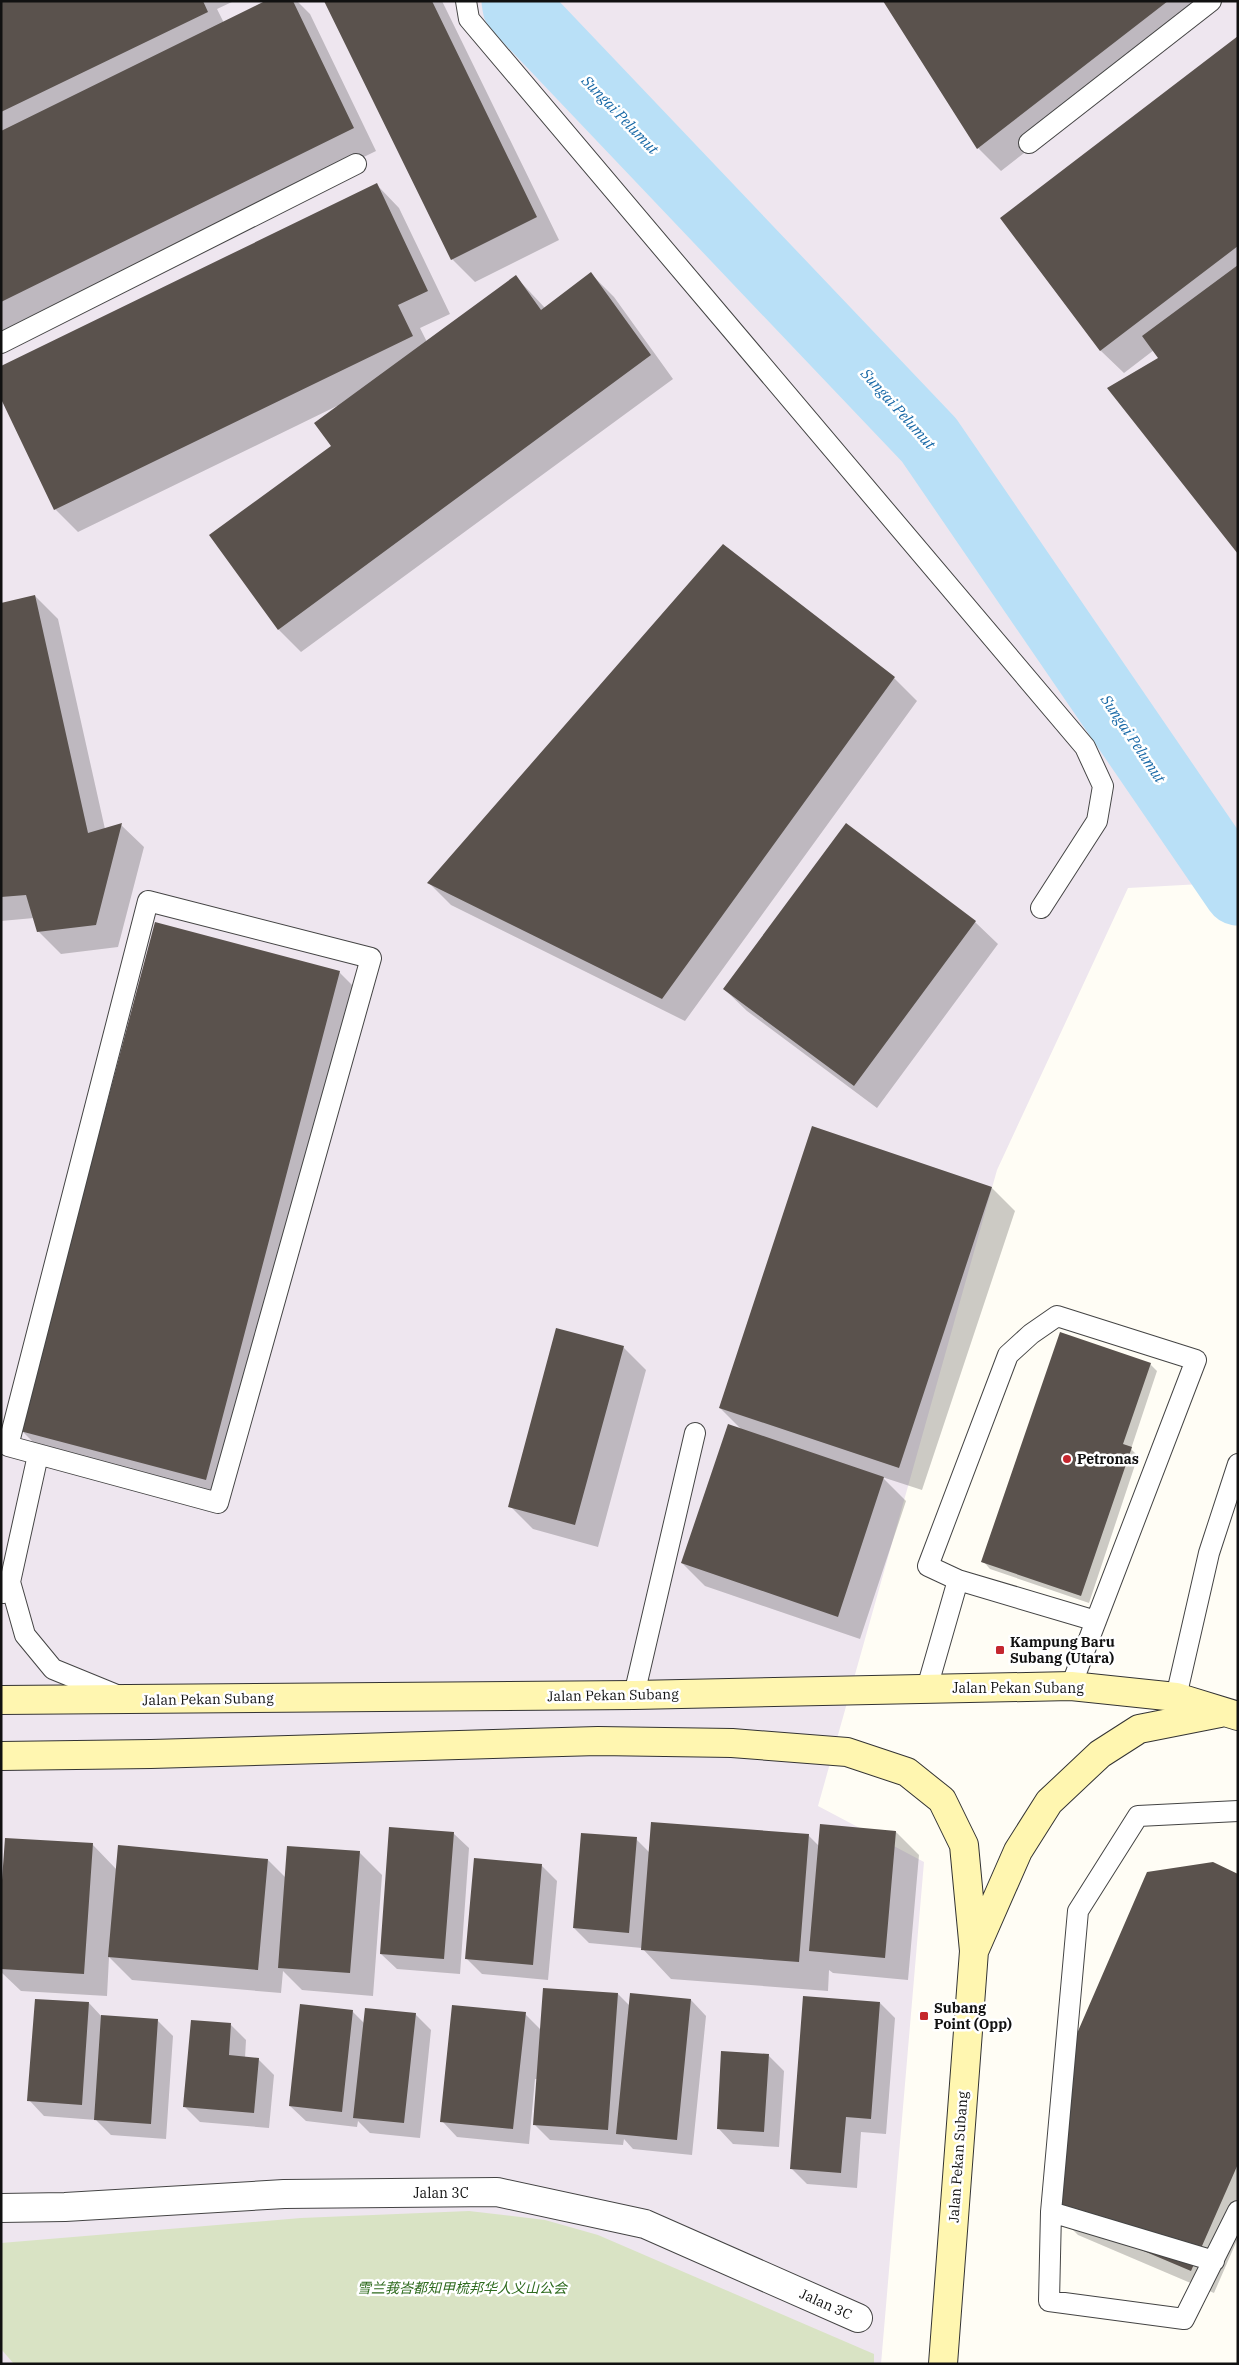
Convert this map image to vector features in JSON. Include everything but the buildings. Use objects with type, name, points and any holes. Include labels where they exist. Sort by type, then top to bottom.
[{"type":"main road","name":"Jalan Pekan Subang","points":[[1,1700],[634,1695],[1071,1686],[1176,1697],[1230,1714]]},
{"type":"main road","name":"Jalan Pekan Subang","points":[[974,1951],[1018,1851],[1049,1802],[1100,1754],[1139,1729],[1230,1714]]},
{"type":"main road","name":"Jalan Pekan Subang","points":[[1,1756],[151,1754],[598,1741],[732,1743],[848,1752],[907,1772],[942,1800],[964,1845],[974,1951],[943,2364]]},
{"type":"street","name":"Jalan 3C","points":[[1,2208],[65,2207],[284,2194],[497,2192],[645,2224],[858,2318]]},
{"type":"lane","points":[[466,1],[470,19],[1085,747],[1103,786],[1097,821],[1041,908]]},
{"type":"lane","points":[[1029,143],[1211,1]]},
{"type":"lane","points":[[1,343],[356,164]]},
{"type":"lane","points":[[148,901],[371,958],[218,1503],[38,1455],[8,1446],[148,901]]},
{"type":"lane","points":[[1071,1686],[1096,1621],[1196,1360],[1057,1316],[1031,1334],[1008,1355],[928,1566],[958,1580],[1096,1621]]},
{"type":"lane","points":[[634,1695],[695,1433]]},
{"type":"lane","points":[[38,1455],[6,1589],[25,1635],[53,1669],[128,1700]]},
{"type":"lane","points":[[1176,1697],[1209,1553],[1238,1464]]},
{"type":"lane","points":[[927,1688],[958,1580]]},
{"type":"lane","points":[[1238,1811],[1138,1816],[1078,1911],[1051,2212],[1049,2301],[1184,2318],[1238,2211]]},
{"type":"lane","points":[[1051,2212],[1214,2261]]},
{"type":"shaded area","points":[[1,1],[1238,1],[1238,882],[1128,888],[997,1170],[818,1806],[924,1862],[881,2364],[1,2364]]},
{"type":"green space","name":"雪兰莪峇都知甲梳邦华人义山公会","points":[[469,2211],[545,2220],[598,2235],[874,2354],[874,2364],[14,2364],[1,2349],[1,2243],[301,2218]]},
{"type":"waterway","name":"Sungai Pelumut","points":[[516,1],[517,7],[929,440],[1238,891]]},
{"type":"place","name":"Petronas","points":[[1067,1459]]},
{"type":"place","name":"Kampung Baru Subang (Utara)","points":[[1000,1650]]},
{"type":"place","name":"Subang Point (Opp)","points":[[924,2016]]}]
